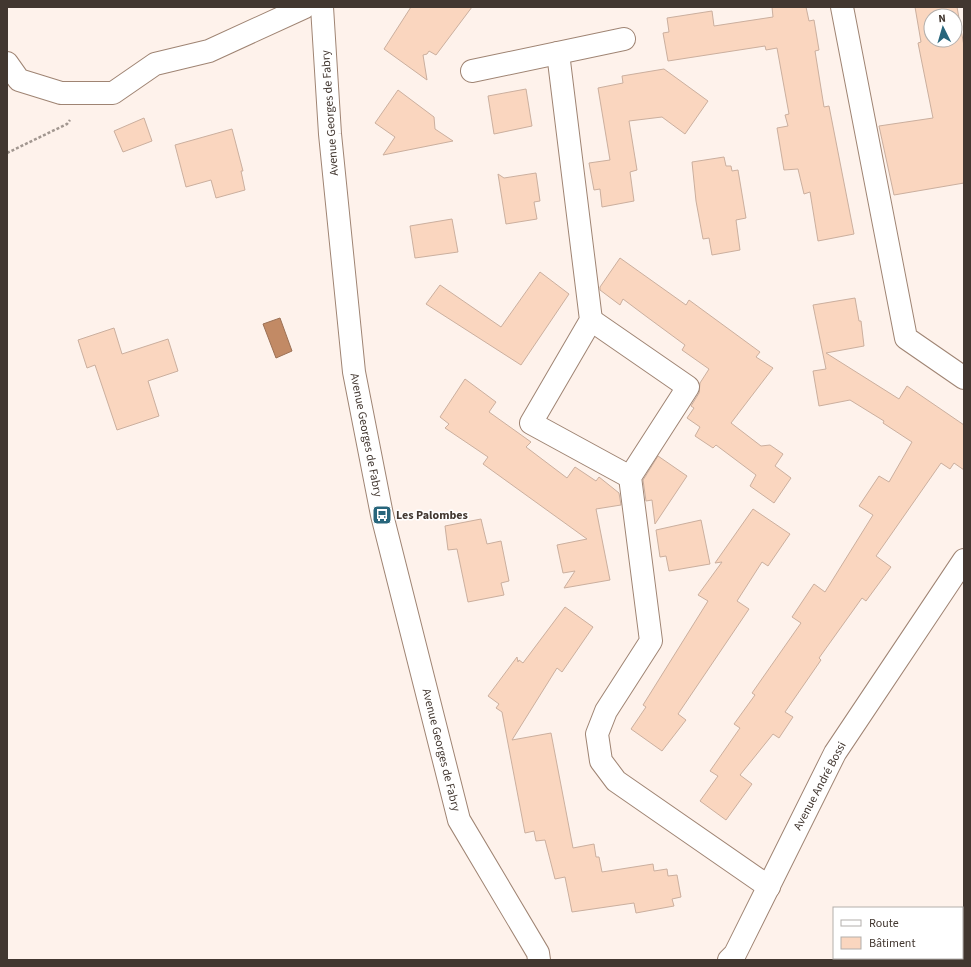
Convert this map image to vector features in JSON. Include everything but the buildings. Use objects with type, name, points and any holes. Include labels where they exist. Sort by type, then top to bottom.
[{"type":"street","points":[[7,63],[19,80],[61,93],[113,93],[155,64],[209,51],[305,7]]},
{"type":"street","name":"Avenue Georges de Fabry","points":[[322,7],[330,134],[354,372],[382,515],[459,820],[542,958]]},
{"type":"street","points":[[842,7],[906,338],[964,378]]},
{"type":"street","points":[[472,71],[624,39]]},
{"type":"street","points":[[558,53],[591,320],[531,423],[630,477]]},
{"type":"street","points":[[591,320],[688,387],[630,477],[651,641],[606,711],[597,734],[601,761],[616,781],[770,886]]},
{"type":"street","name":"Avenue André Bossi","points":[[729,960],[735,954],[770,886],[835,753],[964,560]]},
{"type":"path","points":[[7,152],[68,124],[85,94]]},
{"type":"shaded area","points":[[280,318],[292,351],[276,358],[263,324]]},
{"type":"place","name":"Les Palombes","points":[[382,515]]}]
